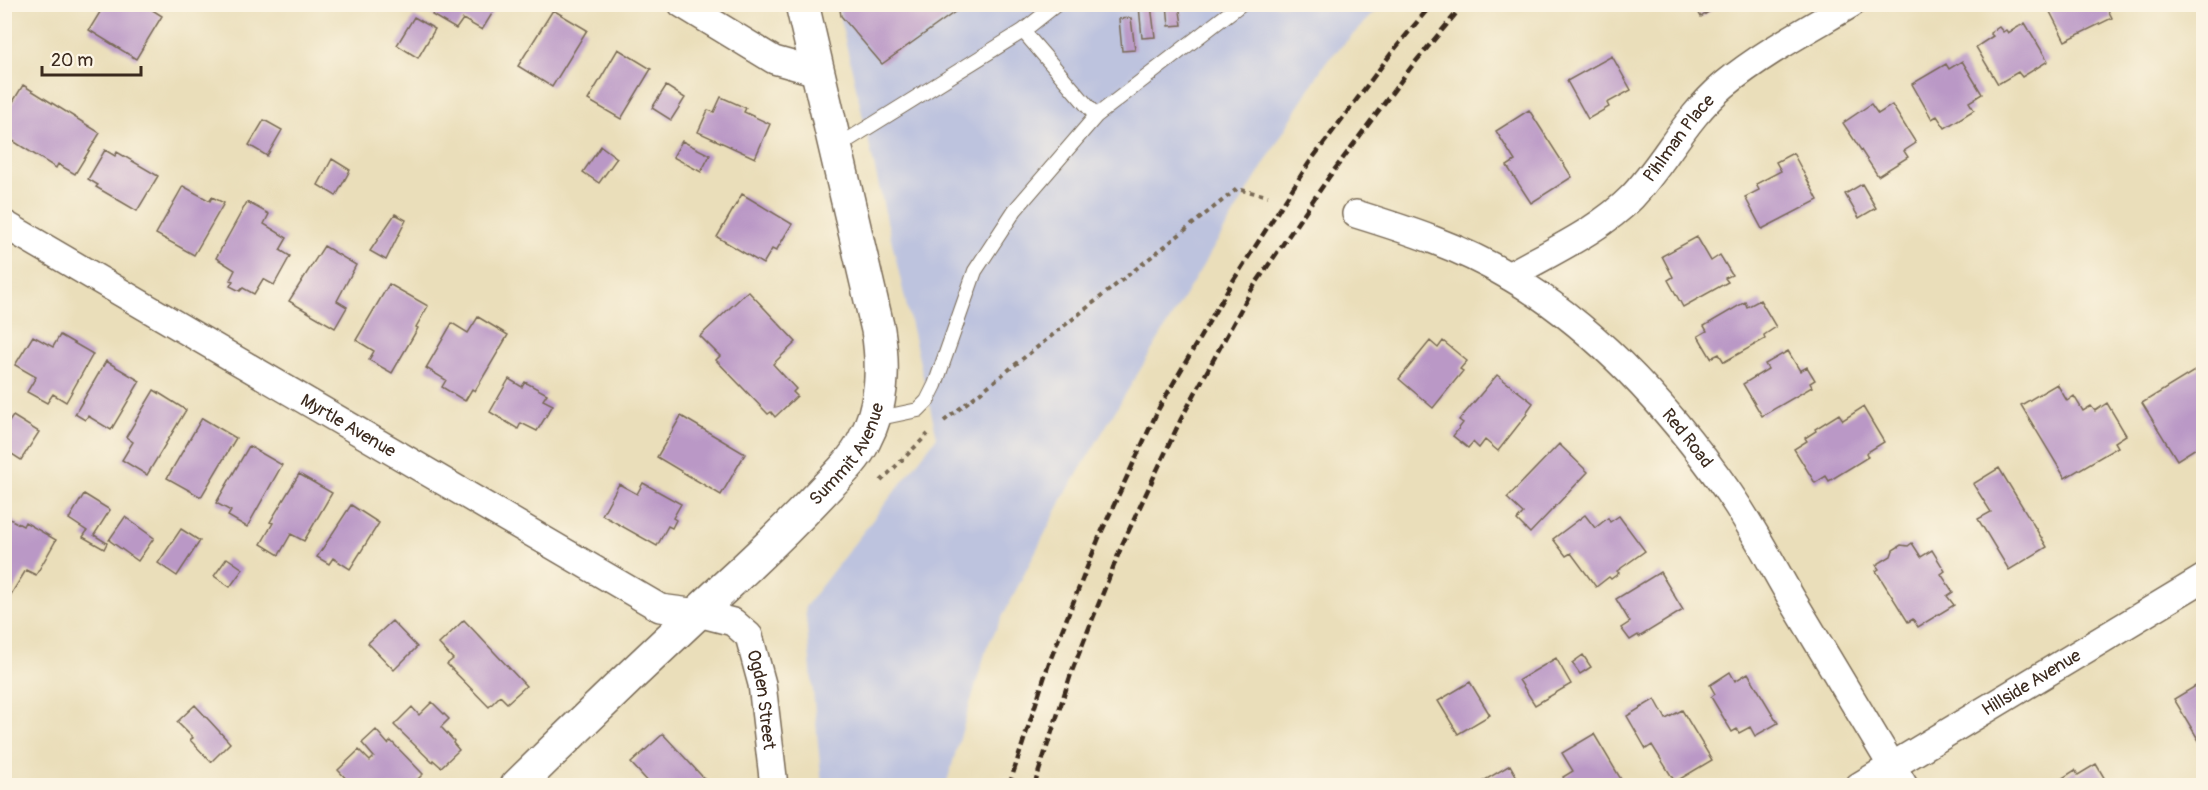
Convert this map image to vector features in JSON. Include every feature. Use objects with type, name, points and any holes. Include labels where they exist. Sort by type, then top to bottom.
[{"type":"street","points":[[682,4],[774,60],[817,72]]},
{"type":"street","name":"Summit Avenue","points":[[517,786],[783,534],[852,460],[873,420],[879,398],[882,352],[802,4]]},
{"type":"street","name":"Pihlman Place","points":[[1509,276],[1594,227],[1630,199],[1695,113],[1723,86],[1762,56],[1851,4]]},
{"type":"street","name":"Red Road","points":[[1356,214],[1421,234],[1484,262],[1560,310],[1612,354],[1674,421],[1729,494],[1898,776]]},
{"type":"street","name":"Myrtle Avenue","points":[[4,224],[660,608],[698,613]]},
{"type":"street","name":"Hillside Avenue","points":[[1859,786],[1898,776],[2204,578]]},
{"type":"street","name":"Ogden Street","points":[[698,613],[733,622],[749,636],[762,684],[774,786]]},
{"type":"lane","points":[[835,148],[1023,31],[1057,4]]},
{"type":"lane","points":[[873,420],[918,410],[927,401],[935,385],[975,271],[986,251],[1015,210],[1096,116],[1241,4]]},
{"type":"lane","points":[[1023,31],[1096,116]]},
{"type":"path","points":[[942,423],[1237,189],[1268,196]]},
{"type":"path","points":[[879,483],[933,430]]},
{"type":"shaded area","points":[[837,5],[1382,5],[1325,63],[1064,496],[987,647],[946,785],[822,785],[805,607],[937,437]]},
{"type":"building","points":[[105,4],[143,4],[162,16],[136,59],[89,30]]},
{"type":"building","points":[[438,4],[498,4],[482,30],[463,19],[456,29],[432,15]]},
{"type":"building","points":[[839,4],[966,4],[882,64],[841,16]]},
{"type":"building","points":[[1167,4],[1179,4],[1182,25],[1169,26]]},
{"type":"building","points":[[1694,4],[1721,4],[1701,17]]},
{"type":"building","points":[[2046,4],[2105,4],[2112,18],[2065,41]]},
{"type":"building","points":[[1151,5],[1155,37],[1142,38],[1139,6]]},
{"type":"building","points":[[553,10],[587,30],[552,87],[518,66]]},
{"type":"building","points":[[414,17],[435,29],[418,58],[397,45]]},
{"type":"building","points":[[1131,18],[1135,50],[1122,51],[1119,19]]},
{"type":"building","points":[[2025,23],[2048,61],[2022,77],[2018,72],[1998,84],[1976,47],[1993,36],[1990,33],[1999,27],[2003,32],[2006,30],[2008,33]]},
{"type":"building","points":[[618,49],[651,69],[621,119],[588,100]]},
{"type":"building","points":[[1612,56],[1631,90],[1607,103],[1609,107],[1588,119],[1567,81]]},
{"type":"building","points":[[1962,61],[1982,94],[1969,102],[1974,110],[1945,128],[1937,116],[1932,119],[1912,84],[1946,64],[1949,69]]},
{"type":"building","points":[[23,85],[100,133],[75,174],[58,164],[56,168],[5,136],[5,115]]},
{"type":"building","points":[[666,86],[685,98],[671,120],[652,108]]},
{"type":"building","points":[[721,97],[746,108],[744,112],[770,124],[755,158],[698,132],[708,110],[714,112]]},
{"type":"building","points":[[1871,104],[1878,114],[1892,105],[1916,143],[1904,151],[1908,157],[1878,176],[1843,123]]},
{"type":"building","points":[[1529,110],[1572,177],[1531,203],[1507,166],[1515,161],[1496,131]]},
{"type":"building","points":[[264,120],[282,130],[267,156],[249,145]]},
{"type":"building","points":[[682,141],[710,155],[701,172],[673,157]]},
{"type":"building","points":[[601,146],[617,158],[599,183],[583,172]]},
{"type":"building","points":[[105,150],[115,156],[117,152],[158,176],[137,211],[96,187],[98,185],[88,179]]},
{"type":"building","points":[[1793,153],[1818,200],[1762,229],[1745,197],[1759,190],[1756,184],[1781,171],[1776,162]]},
{"type":"building","points":[[332,159],[350,170],[336,196],[318,185]]},
{"type":"building","points":[[1862,184],[1876,208],[1859,218],[1845,194]]},
{"type":"building","points":[[183,186],[210,201],[212,197],[224,203],[194,255],[156,234]]},
{"type":"building","points":[[742,194],[792,224],[776,251],[772,249],[763,264],[717,237]]},
{"type":"building","points":[[247,202],[269,214],[264,224],[287,238],[280,250],[290,256],[274,285],[263,279],[254,294],[243,288],[240,291],[230,286],[235,270],[216,258]]},
{"type":"building","points":[[395,214],[406,220],[386,260],[370,251]]},
{"type":"building","points":[[1697,237],[1711,261],[1720,255],[1732,275],[1725,278],[1728,282],[1683,307],[1668,280],[1673,277],[1662,256]]},
{"type":"building","points":[[324,246],[356,265],[337,301],[347,307],[335,328],[289,301]]},
{"type":"building","points":[[389,284],[428,306],[392,373],[369,360],[374,351],[356,340]]},
{"type":"building","points":[[748,291],[796,342],[773,364],[796,389],[793,392],[797,396],[775,417],[771,412],[768,414],[716,360],[720,356],[700,336]]},
{"type":"building","points":[[1760,300],[1776,327],[1764,335],[1765,339],[1724,362],[1719,354],[1711,358],[1698,336],[1707,331],[1704,326],[1745,302],[1747,307]]},
{"type":"building","points":[[478,317],[508,335],[475,391],[472,389],[465,401],[442,387],[446,380],[426,368],[452,323],[468,333]]},
{"type":"building","points":[[60,335],[93,354],[66,402],[53,394],[47,403],[27,392],[36,377],[15,365],[33,336],[53,347]]},
{"type":"building","points":[[1430,341],[1438,348],[1443,341],[1467,361],[1460,369],[1463,371],[1433,408],[1399,379]]},
{"type":"building","points":[[1788,351],[1800,371],[1807,367],[1815,380],[1810,383],[1812,387],[1762,416],[1743,384],[1768,369],[1765,364]]},
{"type":"building","points":[[106,361],[140,381],[111,430],[88,416],[85,420],[75,414]]},
{"type":"building","points":[[2204,365],[2204,443],[2177,460],[2142,403]]},
{"type":"building","points":[[1497,375],[1533,403],[1498,451],[1485,440],[1479,448],[1473,442],[1468,448],[1453,436],[1463,423],[1459,420]]},
{"type":"building","points":[[509,379],[522,387],[525,382],[547,394],[543,400],[553,405],[537,431],[521,423],[518,429],[490,412]]},
{"type":"building","points":[[2057,384],[2067,401],[2074,396],[2083,411],[2091,406],[2095,411],[2107,403],[2126,435],[2115,442],[2118,447],[2065,478],[2021,405]]},
{"type":"building","points":[[154,390],[186,410],[147,475],[122,460],[133,442],[126,437]]},
{"type":"building","points":[[1863,407],[1884,442],[1866,453],[1868,457],[1829,481],[1826,476],[1815,483],[1794,449],[1807,441],[1805,438],[1816,431],[1815,429],[1839,414],[1843,420]]},
{"type":"building","points":[[13,416],[39,432],[21,460],[4,449],[6,436],[4,429]]},
{"type":"building","points":[[681,416],[745,454],[721,495],[657,457]]},
{"type":"building","points":[[202,418],[236,438],[201,497],[167,478]]},
{"type":"building","points":[[1559,444],[1588,472],[1530,533],[1517,520],[1523,513],[1507,498]]},
{"type":"building","points":[[249,446],[282,465],[247,527],[228,516],[231,511],[216,503]]},
{"type":"building","points":[[1999,468],[2047,547],[2009,570],[1978,519],[1991,512],[1973,484]]},
{"type":"building","points":[[299,474],[332,493],[304,541],[291,534],[279,555],[261,544],[273,523],[270,522]]},
{"type":"building","points":[[643,483],[681,504],[673,518],[676,520],[672,528],[668,526],[657,546],[602,515],[619,484],[637,494]]},
{"type":"building","points":[[84,494],[110,510],[94,535],[107,543],[104,549],[83,537],[87,531],[69,519]]},
{"type":"building","points":[[351,505],[379,523],[350,569],[333,558],[329,564],[317,557]]},
{"type":"building","points":[[1585,515],[1595,528],[1608,518],[1610,522],[1619,516],[1645,551],[1617,571],[1619,573],[1611,579],[1609,577],[1596,587],[1571,553],[1566,556],[1553,539]]},
{"type":"building","points":[[4,516],[23,526],[25,522],[56,540],[36,575],[26,570],[10,596],[4,593]]},
{"type":"building","points":[[125,517],[154,538],[138,561],[109,540]]},
{"type":"building","points":[[181,529],[200,541],[177,576],[158,563]]},
{"type":"building","points":[[1912,543],[1921,557],[1932,550],[1945,571],[1941,574],[1953,592],[1947,596],[1954,605],[1918,627],[1913,619],[1908,622],[1876,571],[1879,569],[1876,565],[1891,556],[1893,550],[1901,545],[1908,546]]},
{"type":"building","points":[[227,558],[243,569],[230,587],[214,576]]},
{"type":"building","points":[[1660,572],[1683,610],[1639,637],[1638,635],[1630,640],[1621,628],[1630,622],[1616,599]]},
{"type":"building","points":[[464,620],[526,686],[507,703],[500,696],[489,707],[447,664],[453,659],[439,644]]},
{"type":"building","points":[[392,621],[417,647],[394,670],[368,643]]},
{"type":"building","points":[[1583,655],[1591,667],[1580,674],[1572,663]]},
{"type":"building","points":[[1556,658],[1571,684],[1535,705],[1519,680]]},
{"type":"building","points":[[1730,672],[1735,681],[1748,673],[1778,723],[1755,736],[1750,727],[1739,733],[1737,729],[1732,732],[1711,697],[1715,694],[1710,685]]},
{"type":"building","points":[[2204,681],[2204,749],[2174,699]]},
{"type":"building","points":[[1470,682],[1490,715],[1458,734],[1438,701]]},
{"type":"building","points":[[1655,699],[1666,719],[1682,710],[1712,760],[1675,782],[1652,745],[1646,749],[1627,716]]},
{"type":"building","points":[[432,702],[449,719],[441,727],[459,750],[441,767],[433,760],[432,762],[394,725],[412,707],[419,715]]},
{"type":"building","points":[[195,705],[230,743],[211,762],[190,740],[193,738],[177,722]]},
{"type":"building","points":[[376,730],[388,744],[391,741],[423,774],[418,779],[423,784],[421,786],[348,786],[350,783],[338,770],[359,750],[370,761],[374,757],[362,743]]},
{"type":"building","points":[[663,734],[711,786],[652,786],[631,763]]},
{"type":"building","points":[[1594,734],[1625,786],[1568,786],[1563,777],[1573,771],[1562,753]]},
{"type":"building","points":[[2096,764],[2109,786],[2050,786],[2075,770],[2078,775]]},
{"type":"building","points":[[1510,765],[1522,786],[1475,786]]},
{"type":"railway","points":[[1009,786],[1049,663],[1100,535],[1159,408],[1231,284],[1309,163],[1393,51],[1432,4]]},
{"type":"railway","points":[[1034,786],[1072,671],[1122,545],[1181,419],[1252,289],[1329,177],[1412,66],[1464,4]]}]
